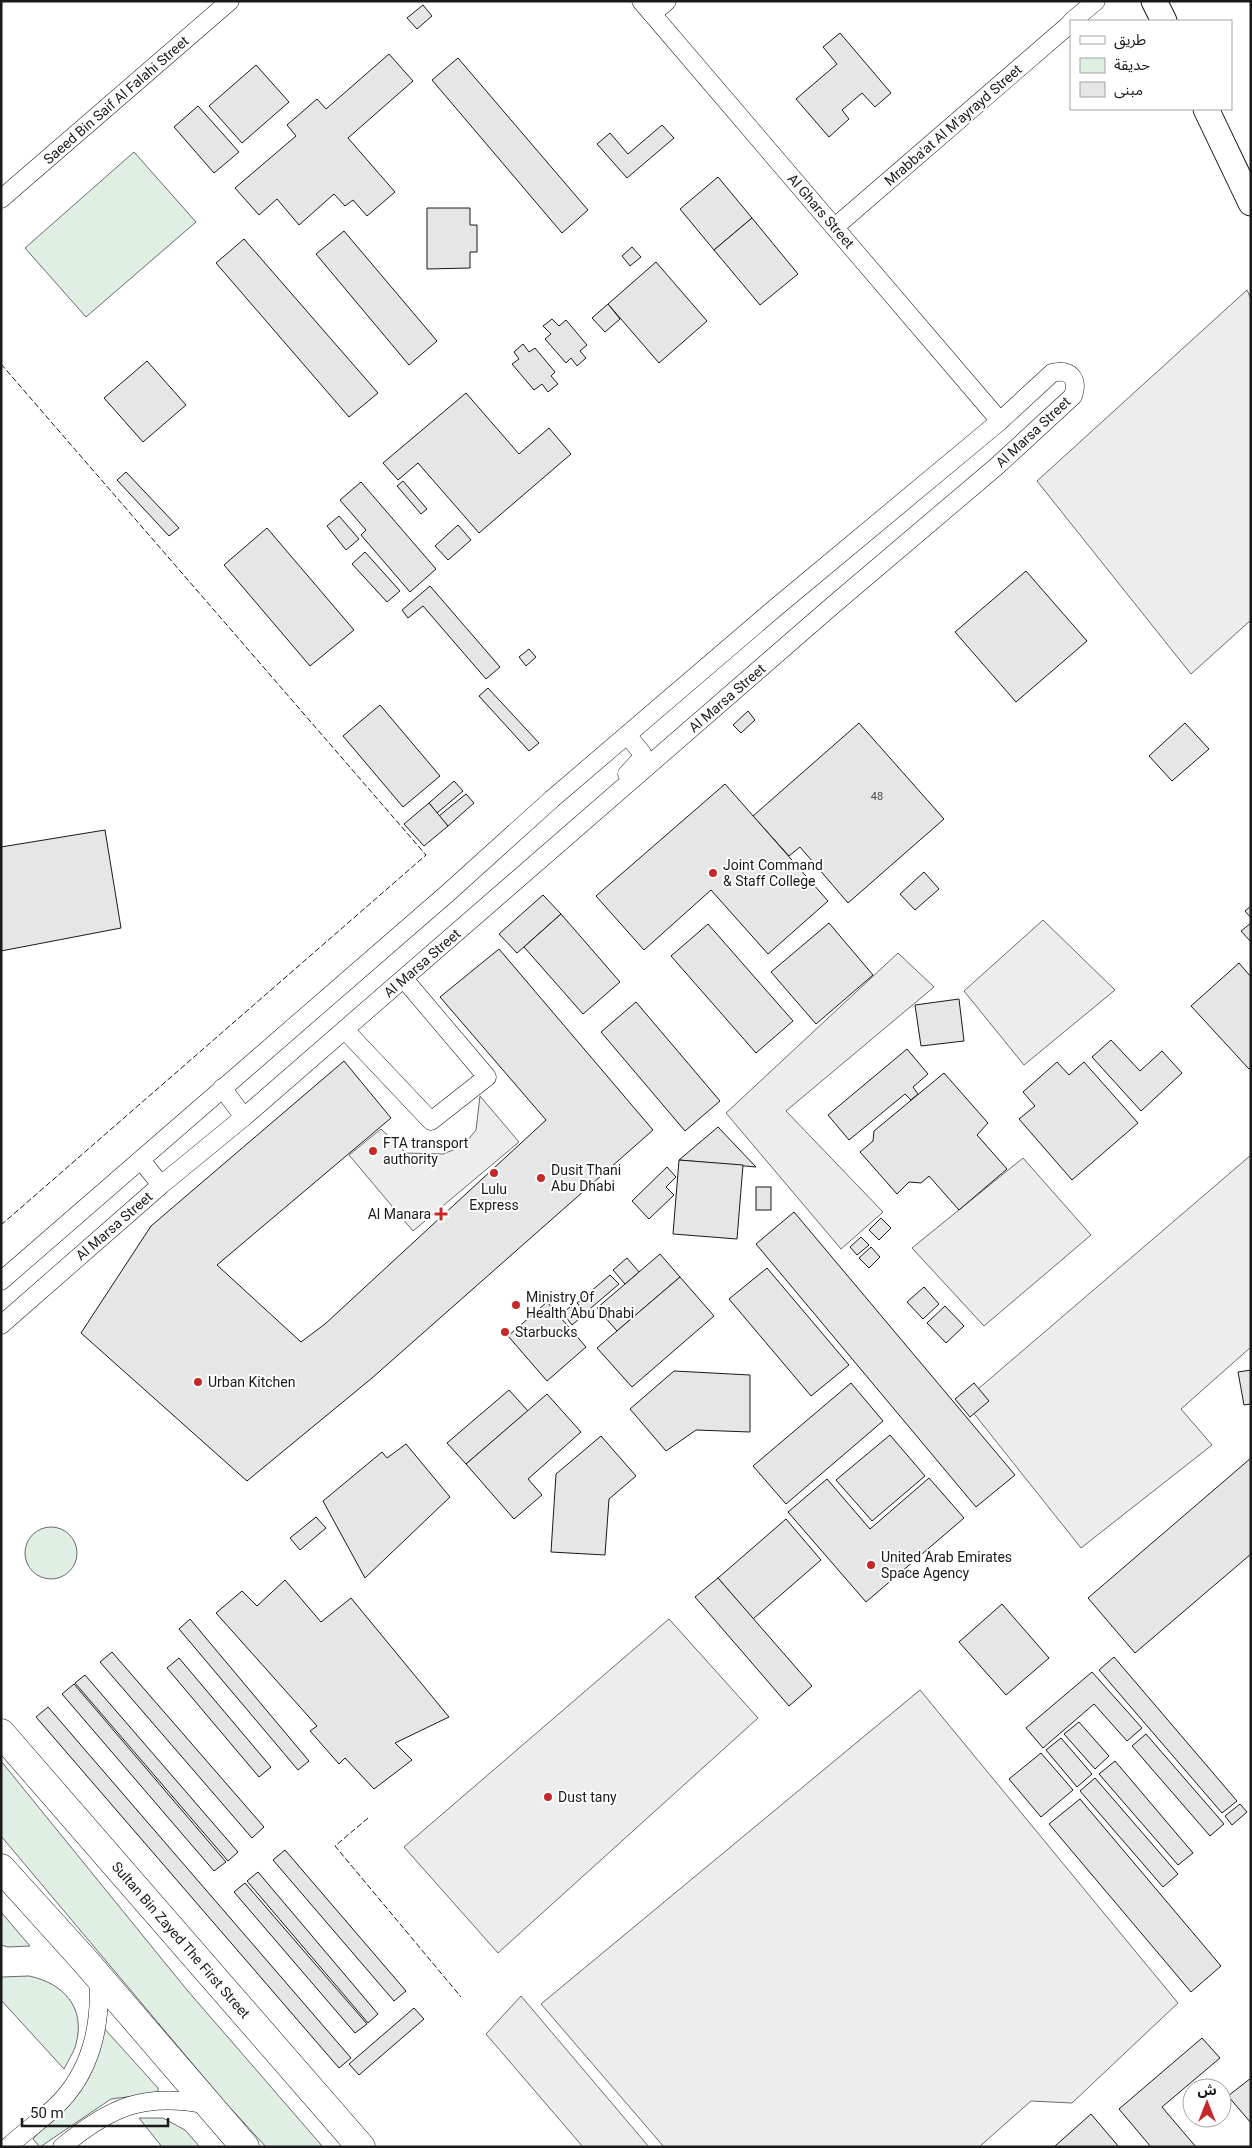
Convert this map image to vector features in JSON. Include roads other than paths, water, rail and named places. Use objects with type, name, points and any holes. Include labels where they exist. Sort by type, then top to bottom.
[{"type":"main road","name":"Sultan Bin Zayed The First Street","points":[[1,1732],[361,2147]]},
{"type":"main road","points":[[1,1868],[98,1976],[245,2147]]},
{"type":"street","name":"Saeed Bin Saif Al Falahi Street","points":[[1,199],[230,1]]},
{"type":"street","points":[[647,8],[667,1]]},
{"type":"street","name":"Mrabba'at Al M'ayrayd Street","points":[[1074,20],[1096,1]]},
{"type":"street","points":[[1154,1],[1164,20]]},
{"type":"street","name":"Al Ghars Street","points":[[647,8],[1000,421]]},
{"type":"street","name":"Mrabba'at Al M'ayrayd Street","points":[[835,227],[1070,24]]},
{"type":"street","points":[[1206,110],[1251,203]]},
{"type":"street","name":"Al Marsa Street","points":[[1,1281],[627,735],[1000,421],[1052,373],[1060,371],[1068,373],[1074,380],[1076,388],[1073,396],[997,466],[832,606],[345,1030],[161,1185],[1,1326]]},
{"type":"street","points":[[582,824],[585,810],[635,767],[642,758],[640,749],[627,735]]},
{"type":"street","points":[[345,1030],[431,1121],[486,1077],[404,979]]},
{"type":"street","points":[[222,1088],[244,1116]]},
{"type":"street","points":[[141,1160],[161,1185]]},
{"type":"street","points":[[18,2144],[67,2093],[87,2060],[98,2019],[98,1976]]},
{"type":"street","points":[[62,2147],[88,2125],[106,2114],[126,2106],[167,2100],[209,2105]]},
{"type":"place","name":"Joint Command & Staff College","points":[[713,873]]},
{"type":"place","name":"FTA transport authority","points":[[373,1151]]},
{"type":"place","name":"Lulu Express","points":[[494,1173]]},
{"type":"place","name":"Dusit Thani Abu Dhabi","points":[[541,1178]]},
{"type":"place","name":"Al Manara","points":[[441,1214]]},
{"type":"place","name":"Ministry Of Health Abu Dhabi","points":[[516,1305]]},
{"type":"place","name":"Starbucks","points":[[505,1332]]},
{"type":"place","name":"Urban Kitchen","points":[[198,1382]]},
{"type":"place","name":"United Arab Emirates Space Agency","points":[[871,1565]]},
{"type":"place","name":"Dust tany","points":[[548,1797]]}]
